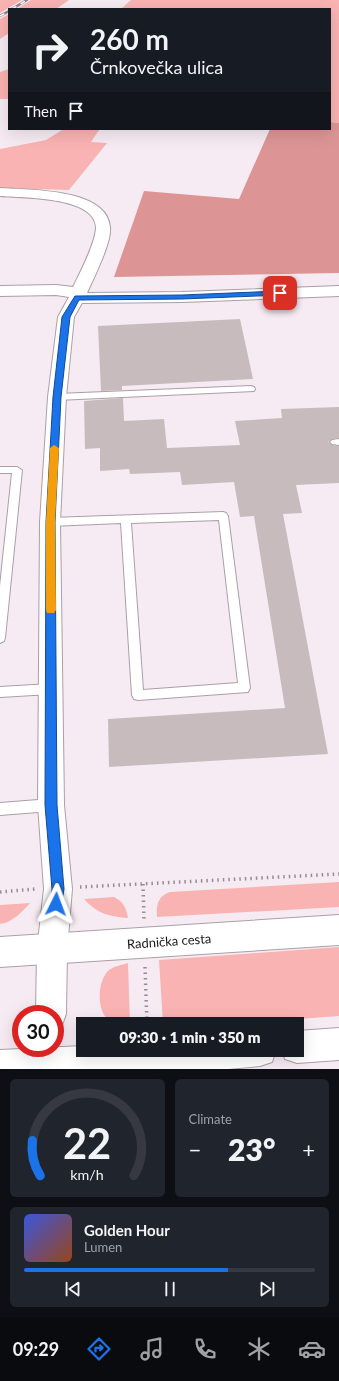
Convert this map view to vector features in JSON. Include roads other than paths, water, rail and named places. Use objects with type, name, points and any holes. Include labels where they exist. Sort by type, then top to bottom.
[{"type":"main road","name":"Radnička cesta","points":[[0,952],[52,950],[339,930]]},
{"type":"main road","points":[[304,1046],[339,1044]]},
{"type":"main road","points":[[64,1056],[76,1057]]},
{"type":"main road","points":[[0,1067],[45,1057]]},
{"type":"main road","points":[[83,1057],[148,1059],[173,1057]]},
{"type":"street","points":[[0,192],[48,195],[71,199],[90,207],[100,215],[103,227],[101,240],[78,295],[66,317],[57,397],[50,522],[51,805],[58,889],[52,950],[51,1005]]},
{"type":"street","points":[[0,291],[56,290],[78,295],[182,297],[339,291]]},
{"type":"lane","points":[[57,397],[251,389]]},
{"type":"lane","points":[[0,470],[17,470],[0,638]]},
{"type":"lane","points":[[50,522],[223,516],[244,688],[138,695],[126,520]]},
{"type":"lane","points":[[0,692],[51,688]]},
{"type":"lane","points":[[0,809],[51,805]]},
{"type":"railway","points":[[14,8],[27,0]]},
{"type":"railway","points":[[0,16],[8,12]]}]
